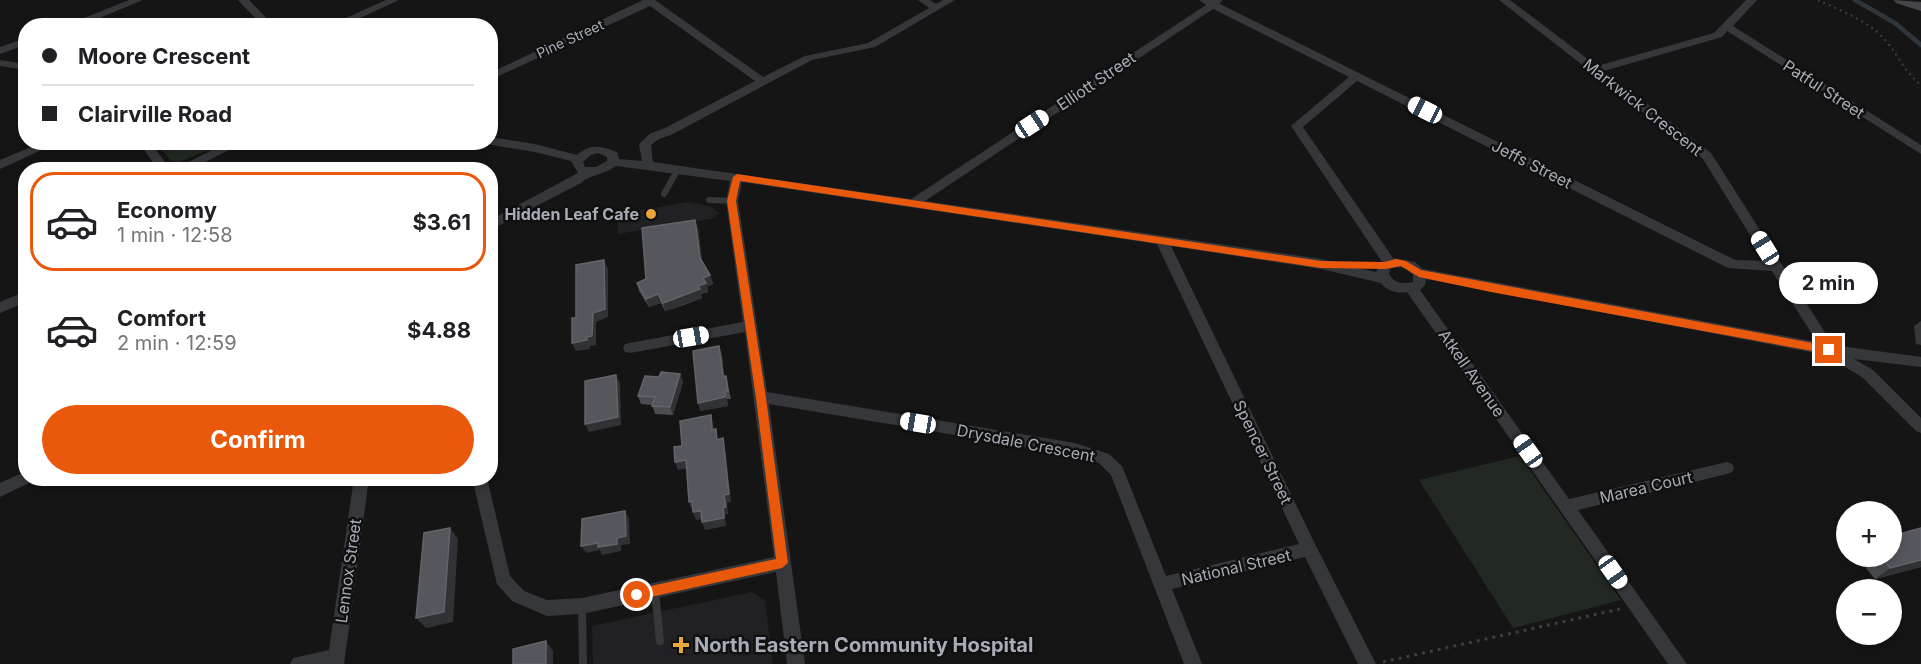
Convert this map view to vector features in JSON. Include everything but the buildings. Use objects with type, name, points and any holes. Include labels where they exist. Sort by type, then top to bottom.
[{"type":"main road","points":[[1901,0],[1921,7]]},
{"type":"street","points":[[90,18],[138,0]]},
{"type":"street","points":[[243,0],[261,18]]},
{"type":"street","points":[[352,18],[394,0]]},
{"type":"street","points":[[923,0],[936,8]]},
{"type":"street","points":[[648,166],[645,148],[650,139],[809,58],[871,45],[950,0]]},
{"type":"street","name":"Markwick Crescent","points":[[1504,0],[1707,156],[1776,266]]},
{"type":"street","points":[[1596,70],[1718,35],[1752,0]]},
{"type":"street","points":[[649,1],[762,81]]},
{"type":"street","name":"Pine Street","points":[[498,73],[649,1]]},
{"type":"street","name":"Jeffs Street","points":[[1211,1],[1732,265],[1776,266]]},
{"type":"street","name":"Elliott Street","points":[[915,202],[1211,1]]},
{"type":"street","name":"Patful Street","points":[[1728,27],[1921,150]]},
{"type":"street","points":[[0,51],[18,44]]},
{"type":"street","points":[[0,63],[18,66]]},
{"type":"street","points":[[0,70],[18,72]]},
{"type":"street","points":[[1358,76],[1298,126],[1386,269],[1394,287],[1416,283],[1491,288],[1829,350],[1921,362]]},
{"type":"street","points":[[498,143],[579,159]]},
{"type":"street","points":[[0,165],[35,150]]},
{"type":"street","points":[[196,162],[222,150]]},
{"type":"street","points":[[613,162],[613,155],[605,150],[587,152],[579,159],[578,167],[586,172],[597,172],[613,162],[678,169],[915,202],[1321,264],[1386,269],[1403,263],[1416,283]]},
{"type":"street","points":[[498,222],[577,180],[586,172]]},
{"type":"street","points":[[737,177],[732,201],[796,664]]},
{"type":"street","name":"Spencer Street","points":[[1161,239],[1309,549],[1367,664]]},
{"type":"street","points":[[1776,266],[1829,350],[1868,374],[1921,427]]},
{"type":"street","name":"Atkell Avenue","points":[[1416,283],[1566,506],[1678,664]]},
{"type":"street","points":[[0,308],[18,300]]},
{"type":"street","points":[[1921,326],[1921,340]]},
{"type":"street","points":[[630,348],[751,327]]},
{"type":"street","name":"Drysdale Crescent","points":[[761,398],[1075,449],[1098,455],[1117,471],[1193,664]]},
{"type":"street","name":"Marea Court","points":[[1566,506],[1727,468]]},
{"type":"street","points":[[0,490],[18,481]]},
{"type":"street","name":"Lennox Street","points":[[335,660],[361,486]]},
{"type":"street","points":[[481,486],[503,579],[518,596],[547,608],[582,606],[782,563]]},
{"type":"street","name":"National Street","points":[[1163,584],[1309,549]]},
{"type":"street","points":[[299,664],[335,660]]},
{"type":"lane","points":[[664,194],[678,169]]},
{"type":"lane","points":[[709,200],[732,201]]},
{"type":"lane","points":[[655,591],[660,641]]},
{"type":"lane","points":[[582,606],[583,664]]},
{"type":"path","points":[[1818,0],[1859,20],[1880,34],[1892,47],[1913,80],[1921,85]]},
{"type":"path","points":[[1373,664],[1636,606]]},
{"type":"shaded area","points":[[162,150],[209,150],[179,162],[171,161]]},
{"type":"shaded area","points":[[688,202],[710,206],[720,214],[715,215],[716,218],[618,234],[617,214]]},
{"type":"shaded area","points":[[1520,456],[1621,600],[1513,628],[1419,480]]},
{"type":"shaded area","name":"North Eastern Community Hospital","points":[[752,592],[765,600],[773,664],[593,664],[592,626]]},
{"type":"waterway","points":[[1855,0],[1895,23],[1921,45]]},
{"type":"place","name":"Hidden Leaf Cafe","points":[[651,214]]},
{"type":"place","name":"North Eastern Community Hospital","points":[[681,645]]},
{"type":"route","points":[[637,595],[782,563],[732,201],[737,177],[1321,264],[1385,266],[1389,263],[1403,263],[1410,265],[1419,273],[1491,288],[1829,350]]}]
